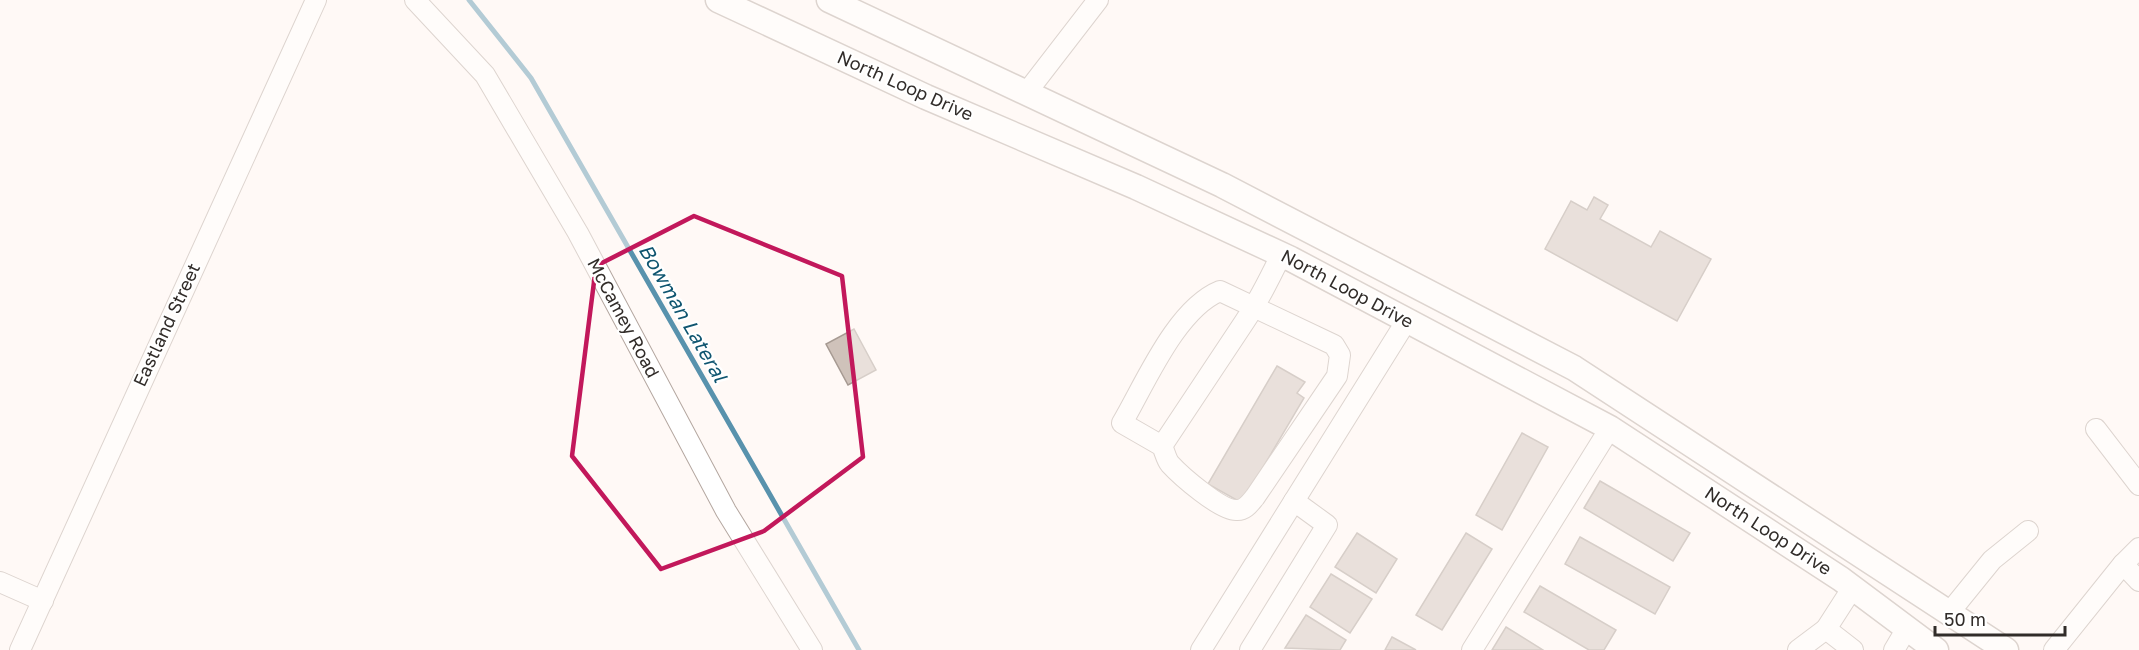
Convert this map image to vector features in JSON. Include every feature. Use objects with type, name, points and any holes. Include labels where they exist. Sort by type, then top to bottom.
[{"type":"main road","name":"North Loop Drive","points":[[718,0],[926,97],[1136,187],[1281,255],[1610,428],[1853,587],[1936,650]]},
{"type":"main road","name":"North Loop Drive","points":[[828,0],[866,8],[1027,92],[1159,154],[1574,368],[2006,650]]},
{"type":"main road","points":[[1136,187],[1159,154]]},
{"type":"street","name":"Eastland Street","points":[[20,650],[316,0]]},
{"type":"street","name":"McCamey Road","points":[[415,0],[485,75],[578,233],[726,511],[812,650]]},
{"type":"street","points":[[1027,92],[1098,0]]},
{"type":"street","points":[[1162,446],[1254,307],[1281,255]]},
{"type":"street","points":[[1220,291],[1334,345],[1340,355],[1337,376],[1255,498],[1245,508],[1236,510],[1226,507],[1206,495],[1169,463],[1162,446],[1122,423],[1174,335],[1196,306],[1207,296],[1220,291]]},
{"type":"street","points":[[1201,650],[1407,320]]},
{"type":"street","points":[[1472,650],[1610,428]]},
{"type":"street","points":[[2096,429],[2139,485]]},
{"type":"street","points":[[1250,650],[1327,525],[1294,501]]},
{"type":"street","points":[[1949,613],[1992,560],[2028,531]]},
{"type":"street","points":[[2054,650],[2123,564],[2139,548]]},
{"type":"street","points":[[2123,564],[2139,581]]},
{"type":"street","points":[[0,582],[43,601]]},
{"type":"street","points":[[1798,650],[1826,629],[1853,587]]},
{"type":"street","points":[[1894,650],[1907,628]]},
{"type":"street","points":[[1826,629],[1853,650]]},
{"type":"highlighted area","points":[[694,216],[842,276],[863,457],[764,531],[661,569],[572,456],[596,266]]},
{"type":"building","points":[[1594,197],[1608,205],[1600,219],[1651,247],[1660,231],[1711,259],[1677,321],[1545,249],[1571,201],[1587,210]]},
{"type":"building","points":[[854,329],[876,370],[848,385],[826,344]]},
{"type":"building","points":[[1277,366],[1305,382],[1297,393],[1304,398],[1242,503],[1208,484]]},
{"type":"building","points":[[1522,433],[1548,447],[1502,530],[1476,515]]},
{"type":"building","points":[[1600,481],[1690,533],[1673,561],[1584,508]]},
{"type":"building","points":[[1357,533],[1397,559],[1376,593],[1335,567]]},
{"type":"building","points":[[1466,533],[1492,549],[1442,630],[1416,615]]},
{"type":"building","points":[[1580,537],[1670,587],[1655,614],[1565,564]]},
{"type":"building","points":[[1331,574],[1372,599],[1350,633],[1310,607]]},
{"type":"building","points":[[1540,586],[1616,630],[1604,650],[1589,650],[1524,612]]},
{"type":"building","points":[[1306,615],[1346,640],[1340,650],[1285,648]]},
{"type":"building","points":[[1506,627],[1543,650],[1492,650]]},
{"type":"building","points":[[1392,637],[1416,650],[1385,650]]},
{"type":"waterway","name":"Bowman Lateral","points":[[469,0],[531,78],[859,650]]}]
